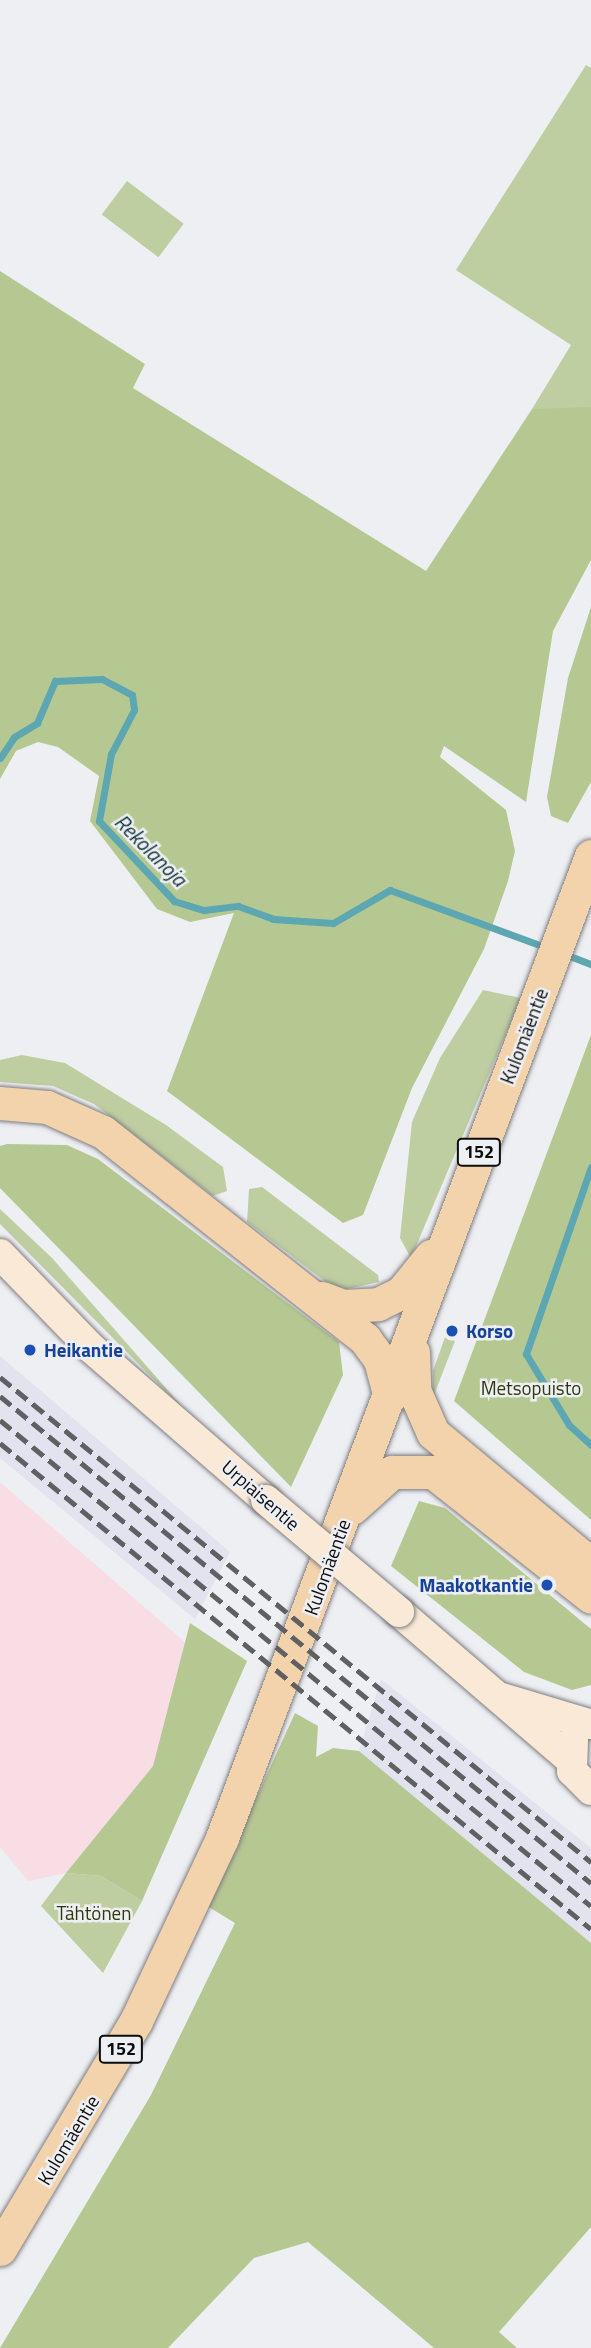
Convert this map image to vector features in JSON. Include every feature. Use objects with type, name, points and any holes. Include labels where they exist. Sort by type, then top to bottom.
[{"type":"main road","name":"Kulomäentie","points":[[0,2249],[93,2099],[173,1948],[273,1713],[414,1332],[449,1228],[533,1014],[590,858]]},
{"type":"main road","points":[[3,1105],[47,1107],[103,1132],[316,1296],[365,1339],[380,1360],[390,1397]]},
{"type":"main road","points":[[316,1296],[362,1308],[401,1293],[449,1228]]},
{"type":"main road","name":"Urpiaisentie","points":[[0,1254],[91,1348],[569,1758],[576,1779],[591,1790]]},
{"type":"main road","name":"Urpiaisentie","points":[[0,1283],[91,1348]]},
{"type":"main road","points":[[414,1332],[414,1390],[433,1433],[591,1564]]},
{"type":"main road","points":[[347,1512],[392,1472],[433,1472],[591,1597]]},
{"type":"main road","name":"Urpiaisentie","points":[[496,1696],[590,1723],[574,1740],[569,1758]]},
{"type":"shaded area","points":[[0,1356],[230,1552],[195,1619],[0,1458]]},
{"type":"shaded area","points":[[0,1482],[187,1644],[153,1766],[66,1873],[28,1881],[0,1847]]},
{"type":"shaded area","points":[[381,1679],[591,1848],[591,1943],[359,1751]]},
{"type":"green space","points":[[586,65],[591,68],[591,448],[532,409],[571,345],[456,270]]},
{"type":"green space","points":[[127,181],[184,224],[158,257],[102,215]]},
{"type":"green space","points":[[0,271],[145,364],[133,388],[426,571],[532,409],[591,407],[591,560],[553,631],[526,802],[444,746],[440,757],[506,810],[515,851],[508,881],[484,949],[412,1088],[363,1215],[343,1223],[167,1091],[234,913],[190,922],[157,909],[90,821],[99,776],[58,747],[38,742],[16,751],[0,779]]},
{"type":"green space","points":[[591,607],[591,782],[568,823],[551,816],[547,797],[568,678]]},
{"type":"green space","points":[[483,990],[521,998],[411,1258],[400,1238],[412,1122],[440,1058]]},
{"type":"green space","name":"Metsopuisto","points":[[591,1035],[591,1520],[454,1401]]},
{"type":"green space","points":[[22,1055],[65,1063],[166,1125],[223,1167],[227,1191],[213,1196],[94,1104],[53,1086],[0,1082],[0,1060]]},
{"type":"green space","points":[[67,1145],[98,1159],[339,1342],[343,1375],[291,1487],[0,1188],[0,1146]]},
{"type":"green space","points":[[262,1187],[378,1275],[379,1282],[347,1289],[330,1285],[247,1222],[249,1189]]},
{"type":"green space","points":[[0,1209],[52,1258],[193,1419],[0,1224]]},
{"type":"green space","points":[[445,1337],[455,1341],[432,1400],[433,1371]]},
{"type":"green space","points":[[419,1501],[445,1508],[591,1629],[591,1685],[572,1690],[524,1672],[391,1566]]},
{"type":"green space","points":[[190,1623],[247,1661],[142,1901],[101,1876],[66,1873],[153,1766]]},
{"type":"green space","points":[[295,1713],[318,1726],[316,1757],[333,1748],[359,1751],[591,1943],[591,2227],[499,2332],[517,2348],[434,2348],[308,2242],[254,2258],[168,2348],[0,2348],[151,2095],[235,1923],[207,1906]]},
{"type":"green space","name":"Tähtönen","points":[[66,1873],[101,1876],[142,1901],[103,1973],[41,1906]]},
{"type":"waterway","name":"Rekolanoja","points":[[0,758],[14,737],[37,723],[55,681],[102,679],[132,695],[134,710],[111,754],[99,821],[174,901],[204,910],[238,906],[273,919],[333,923],[390,890],[548,948]]},
{"type":"waterway","name":"Rekolanoja","points":[[562,953],[591,964]]},
{"type":"waterway","points":[[591,1167],[526,1354],[569,1425],[591,1445]]},
{"type":"railway","points":[[0,1377],[591,1862]]},
{"type":"railway","points":[[0,1396],[591,1883]]},
{"type":"railway","points":[[0,1420],[591,1906]]},
{"type":"railway","points":[[0,1443],[591,1929]]},
{"type":"place","name":"Korso","points":[[452,1331]]},
{"type":"place","name":"Heikantie","points":[[30,1350]]},
{"type":"place","name":"Maakotkantie","points":[[547,1585]]}]
